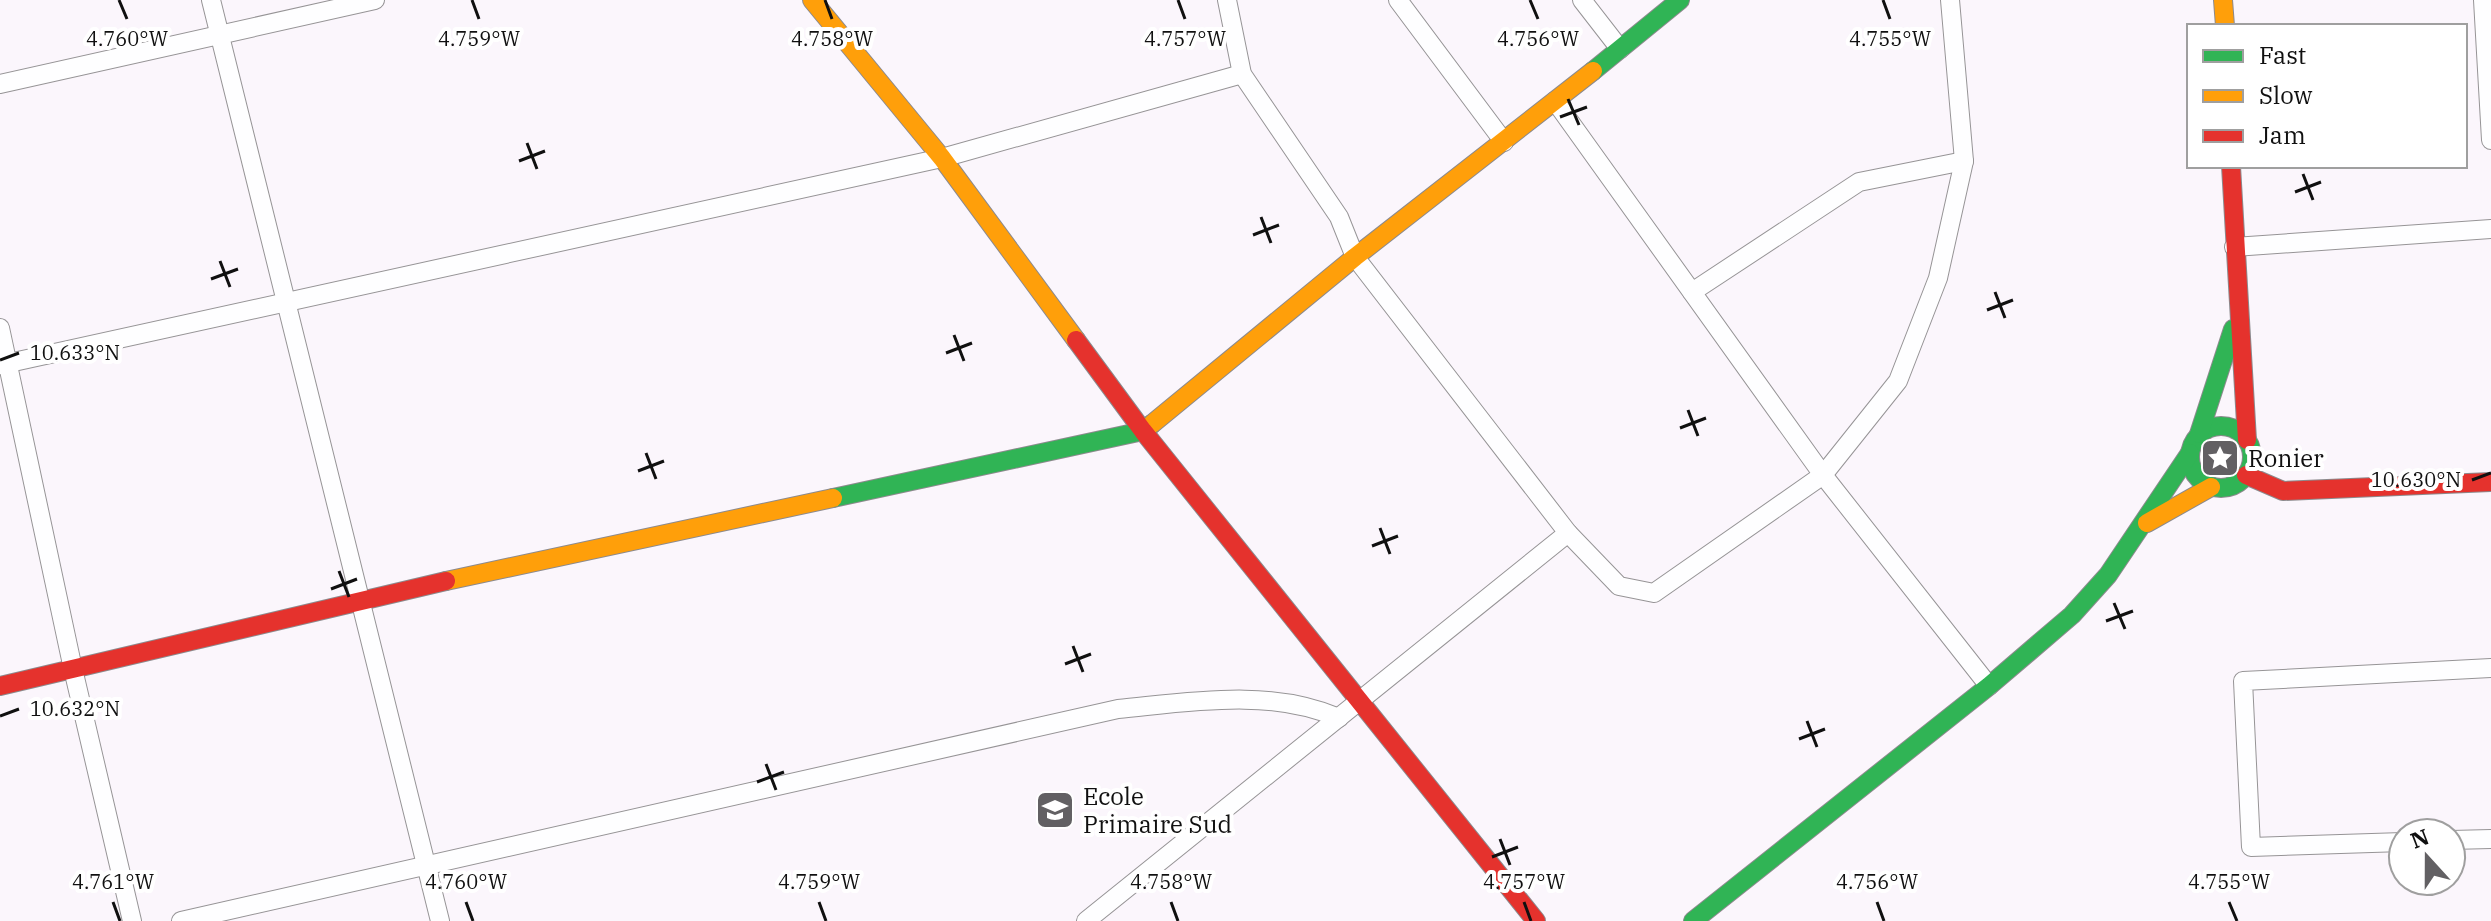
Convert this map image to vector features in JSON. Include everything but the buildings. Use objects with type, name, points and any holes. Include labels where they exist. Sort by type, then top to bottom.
[{"type":"street","points":[[211,0],[217,35],[440,921]]},
{"type":"street","points":[[0,84],[375,0]]},
{"type":"street","points":[[812,0],[942,158],[1143,431],[1536,921]]},
{"type":"street","points":[[1227,0],[1242,74],[1339,217],[1355,257],[1568,533],[1619,586],[1654,593],[1823,475],[1898,381],[1938,278],[1964,161],[1950,0]]},
{"type":"street","points":[[1398,0],[1504,142]]},
{"type":"street","points":[[1582,0],[1620,49]]},
{"type":"street","points":[[0,686],[359,600],[1143,431],[1355,257],[1680,0]]},
{"type":"street","points":[[2223,0],[2225,24]]},
{"type":"street","points":[[2483,0],[2491,140]]},
{"type":"street","points":[[4,364],[942,158],[1242,74]]},
{"type":"street","points":[[1555,101],[1823,475],[1989,686]]},
{"type":"street","points":[[1692,292],[1859,182],[1964,161]]},
{"type":"street","points":[[2144,524],[2211,487],[2225,488],[2246,475],[2251,463],[2237,315],[2231,168]]},
{"type":"street","points":[[2234,247],[2491,229]]},
{"type":"street","points":[[1693,921],[1989,686],[2072,615],[2108,575],[2190,453],[2237,315]]},
{"type":"street","points":[[0,328],[4,364],[132,921]]},
{"type":"street","points":[[2199,434],[2208,428],[2230,427],[2247,440]]},
{"type":"street","points":[[2190,453],[2194,474],[2211,487]]},
{"type":"street","points":[[2246,475],[2283,491],[2491,482]]},
{"type":"street","points":[[1086,921],[1568,533]]},
{"type":"street","points":[[2387,843],[2251,847],[2243,681],[2491,668]]},
{"type":"street","points":[[181,921],[1118,709],[1221,700],[1279,701],[1318,709],[1339,718]]},
{"type":"street","points":[[2467,840],[2491,839]]},
{"type":"traffic: fast","points":[[1593,71],[1680,0]]},
{"type":"traffic: fast","points":[[2199,434],[2233,329]]},
{"type":"traffic: fast","points":[[833,498],[1143,431],[1152,424]]},
{"type":"traffic: fast","points":[[2221,426],[2243,435],[2252,457],[2243,479],[2221,488],[2199,479],[2190,457],[2199,435],[2221,426]]},
{"type":"traffic: fast","points":[[1693,921],[1989,686],[2072,615],[2108,575],[2190,453]]},
{"type":"traffic: slow","points":[[812,0],[942,158],[1076,340]]},
{"type":"traffic: slow","points":[[2223,0],[2225,24]]},
{"type":"traffic: slow","points":[[1152,424],[1355,257],[1593,71]]},
{"type":"traffic: slow","points":[[2147,523],[2211,487]]},
{"type":"traffic: slow","points":[[446,581],[833,498]]},
{"type":"traffic: jam","points":[[2231,168],[2247,440]]},
{"type":"traffic: jam","points":[[1076,340],[1143,431],[1536,921]]},
{"type":"traffic: jam","points":[[2246,475],[2283,491],[2491,482]]},
{"type":"traffic: jam","points":[[0,686],[446,581]]},
{"type":"place","name":"Ronier","points":[[2220,458]]},
{"type":"place","name":"Ecole Primaire Sud","points":[[1055,810]]}]
